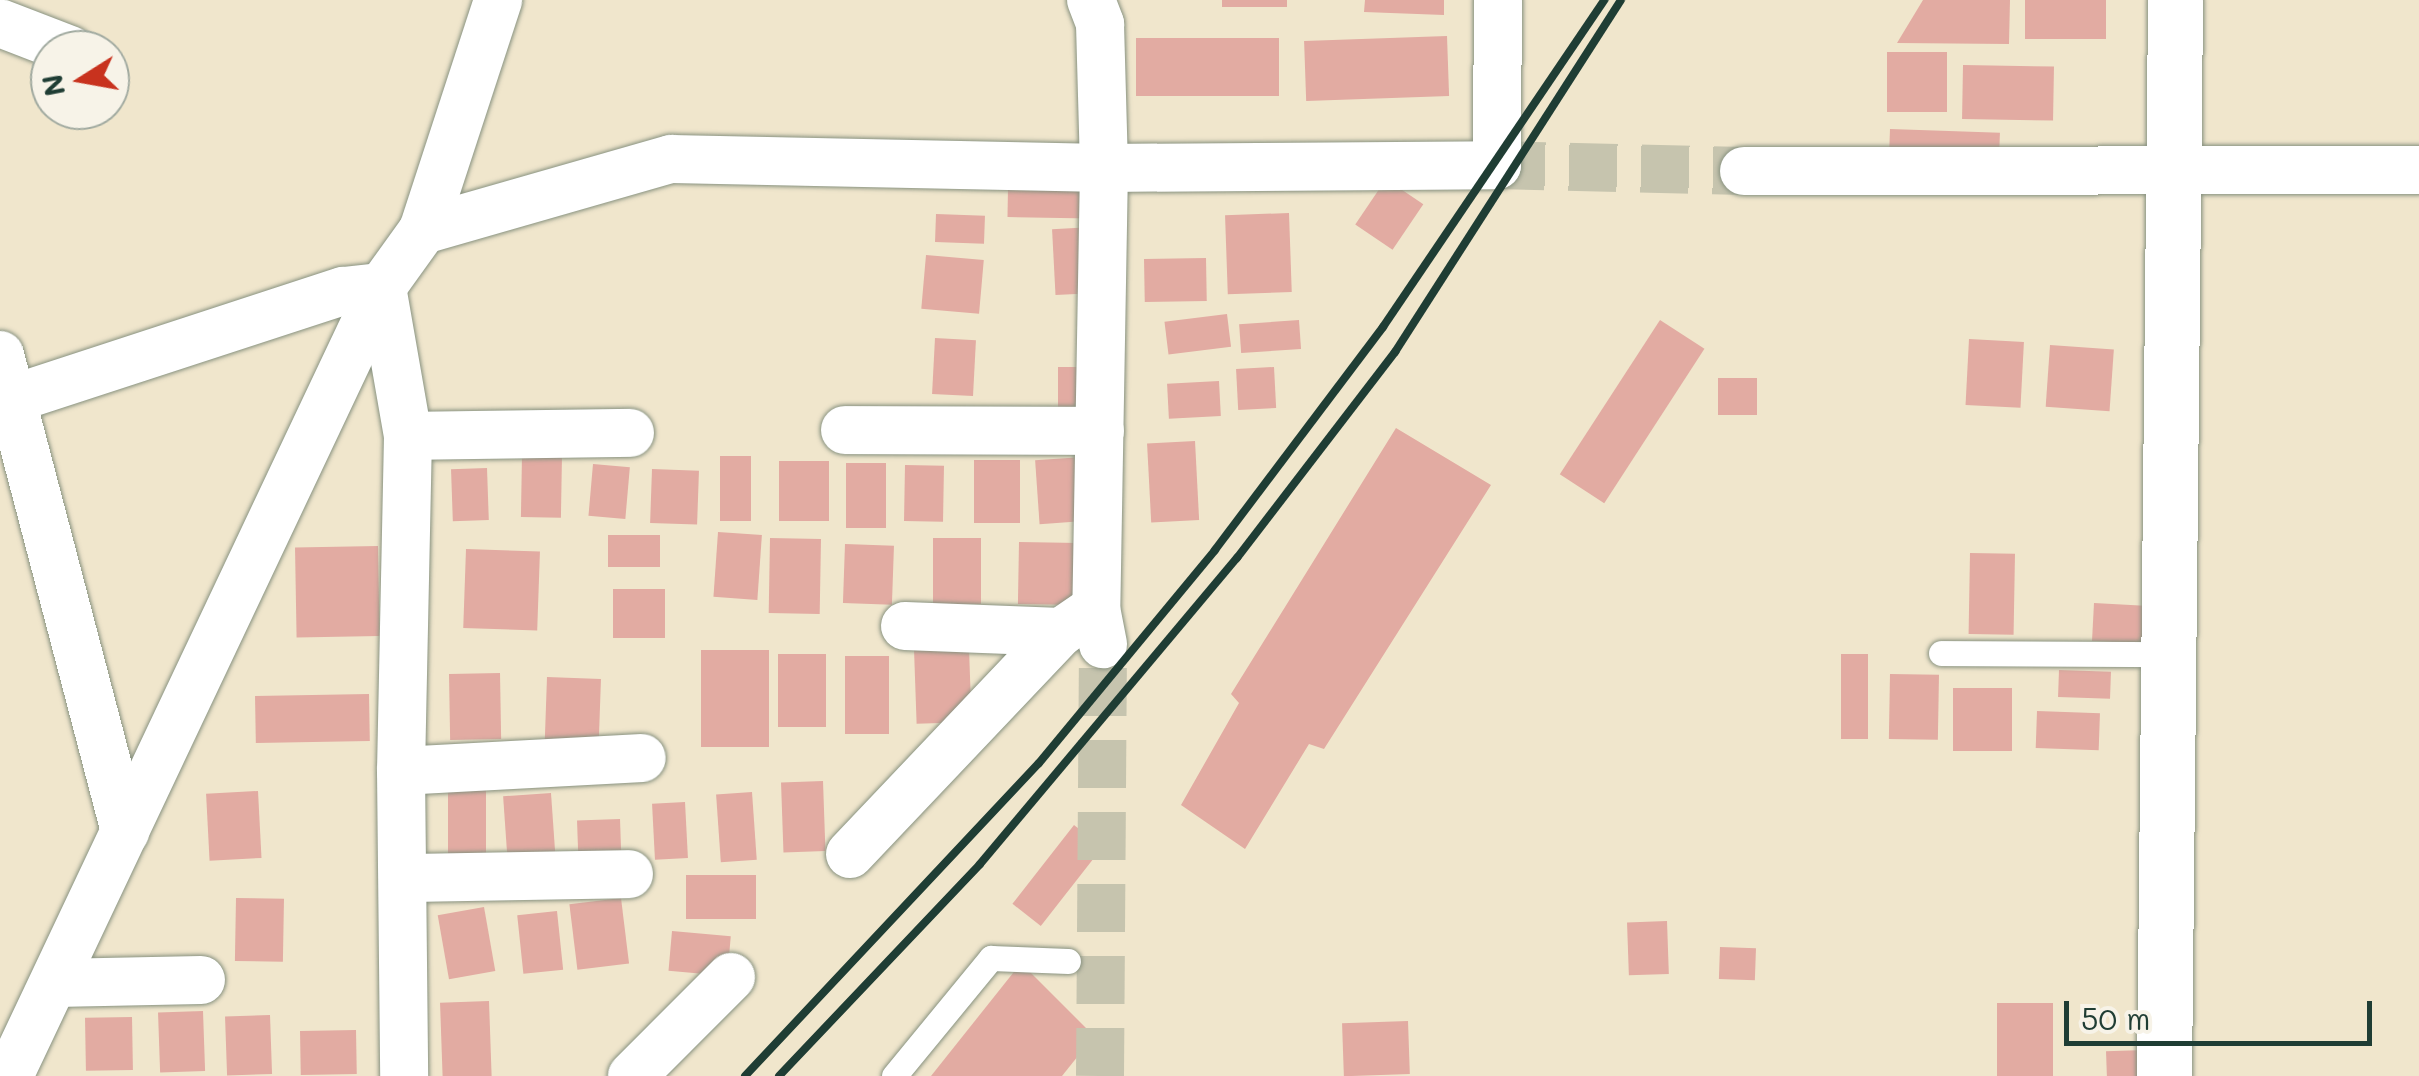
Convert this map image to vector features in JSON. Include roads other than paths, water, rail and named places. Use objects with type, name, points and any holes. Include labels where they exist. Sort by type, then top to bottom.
[{"type":"street","points":[[8,1076],[382,287],[423,230],[498,0]]},
{"type":"street","points":[[850,854],[1087,628],[1100,431],[1104,168],[1100,24],[1091,0]]},
{"type":"street","points":[[423,230],[671,159],[1104,168],[1498,165],[1498,0]]},
{"type":"street","points":[[2164,1076],[2168,167],[2174,0]]},
{"type":"street","points":[[0,23],[30,35]]},
{"type":"street","points":[[1744,171],[2168,167],[2419,170]]},
{"type":"street","points":[[125,832],[4,385],[343,292],[382,287]]},
{"type":"street","points":[[382,287],[408,436],[401,771],[406,878],[404,1076]]},
{"type":"street","points":[[845,430],[1100,431]]},
{"type":"street","points":[[408,436],[630,433]]},
{"type":"street","points":[[905,626],[1087,628]]},
{"type":"street","points":[[401,771],[642,758]]},
{"type":"street","points":[[406,878],[629,874]]},
{"type":"street","points":[[632,1076],[731,977]]},
{"type":"street","points":[[55,982],[201,980]]},
{"type":"lane","points":[[1941,654],[2166,654]]},
{"type":"lane","points":[[894,1076],[991,958],[1068,960]]},
{"type":"tunnel","points":[[1497,165],[1744,171]]},
{"type":"tunnel","points":[[1100,1076],[1103,644]]},
{"type":"railway","points":[[745,1076],[1039,763],[1215,550],[1383,327],[1604,0]]},
{"type":"railway","points":[[779,1076],[980,864],[1237,558],[1395,352],[1621,0]]}]
